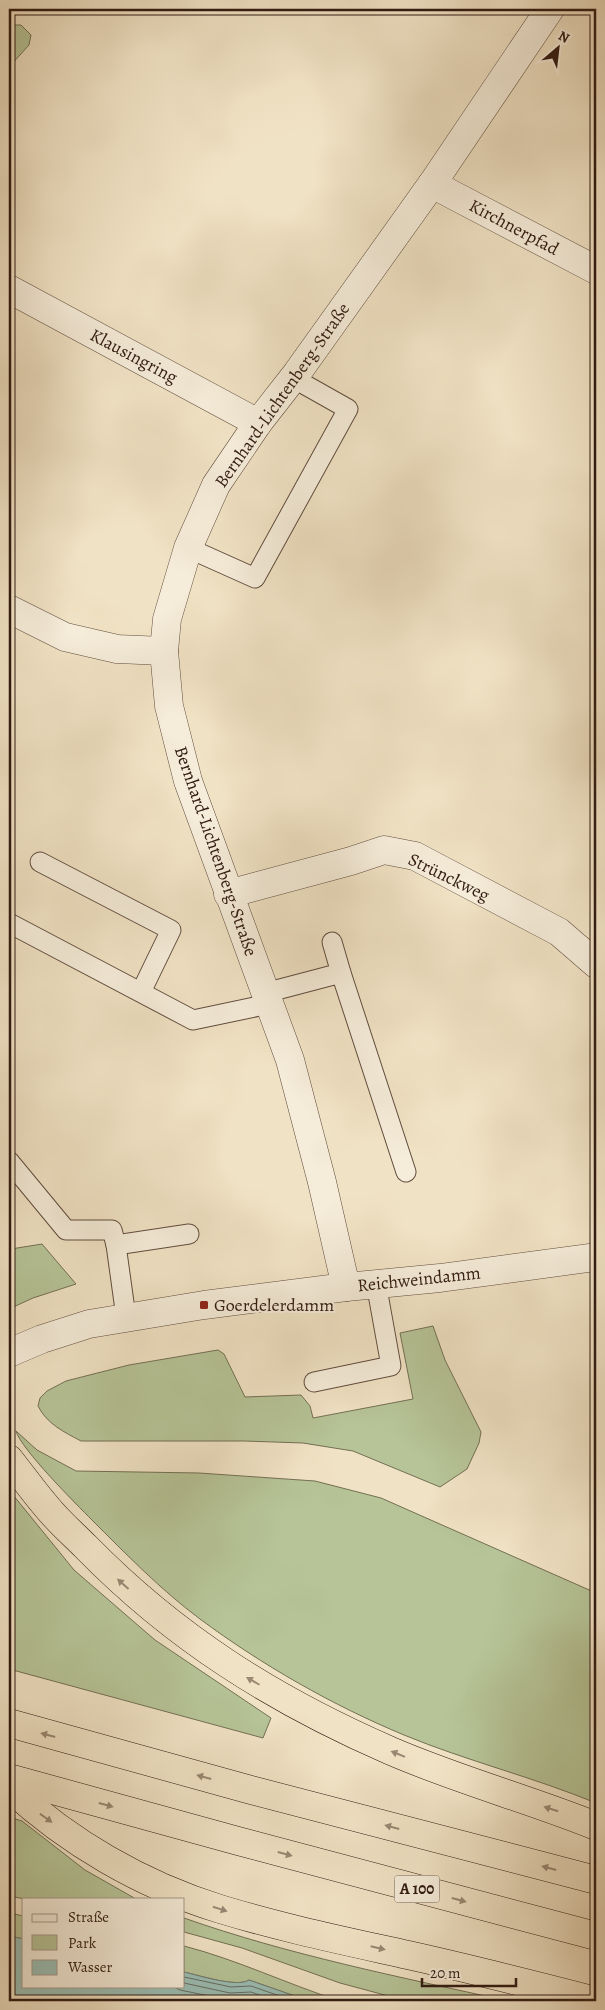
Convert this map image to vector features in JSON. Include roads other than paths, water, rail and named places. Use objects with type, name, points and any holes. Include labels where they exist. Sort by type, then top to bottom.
[{"type":"highway","points":[[9,1459],[47,1507],[111,1573],[176,1628],[234,1670],[326,1720],[392,1751],[454,1776],[596,1826]]},
{"type":"highway","points":[[9,1723],[252,1790],[596,1880]]},
{"type":"highway","name":"A 100","points":[[9,1778],[596,1936]]},
{"type":"highway","points":[[9,1786],[32,1808],[95,1852],[147,1880],[219,1909],[311,1933],[461,1967],[596,2001]]},
{"type":"street","name":"Bernhard-Lichtenberg-Straße","points":[[346,1287],[322,1182],[290,1060],[188,781],[169,706],[164,651],[167,619],[188,548],[216,484],[258,423],[293,378],[432,184],[550,9]]},
{"type":"street","name":"Kirchnerpfad","points":[[432,184],[596,270]]},
{"type":"street","name":"Klausingring","points":[[9,289],[258,423]]},
{"type":"street","points":[[9,609],[64,638],[116,649],[164,651]]},
{"type":"street","name":"Strünckweg","points":[[228,894],[351,861],[384,850],[416,856],[558,932],[596,964]]},
{"type":"street","name":"Reichweindamm","points":[[9,1354],[42,1339],[90,1324],[126,1317],[376,1283],[440,1278],[596,1257]]},
{"type":"lane","points":[[188,548],[255,578],[348,409],[293,378]]},
{"type":"lane","points":[[40,862],[171,930],[141,992]]},
{"type":"lane","points":[[9,923],[193,1020],[267,999],[340,973]]},
{"type":"lane","points":[[332,942],[340,973],[406,1172]]},
{"type":"lane","points":[[9,1161],[66,1230],[112,1230],[116,1245],[126,1317]]},
{"type":"lane","points":[[116,1245],[189,1234]]},
{"type":"lane","points":[[314,1382],[391,1366],[376,1283]]},
{"type":"water","points":[[9,1936],[22,1939],[22,1988],[185,1988],[185,1972],[227,1982],[236,1983],[249,1980],[309,2001],[9,2001]]},
{"type":"place","name":"Goerdelerdamm","points":[[204,1305]]}]
